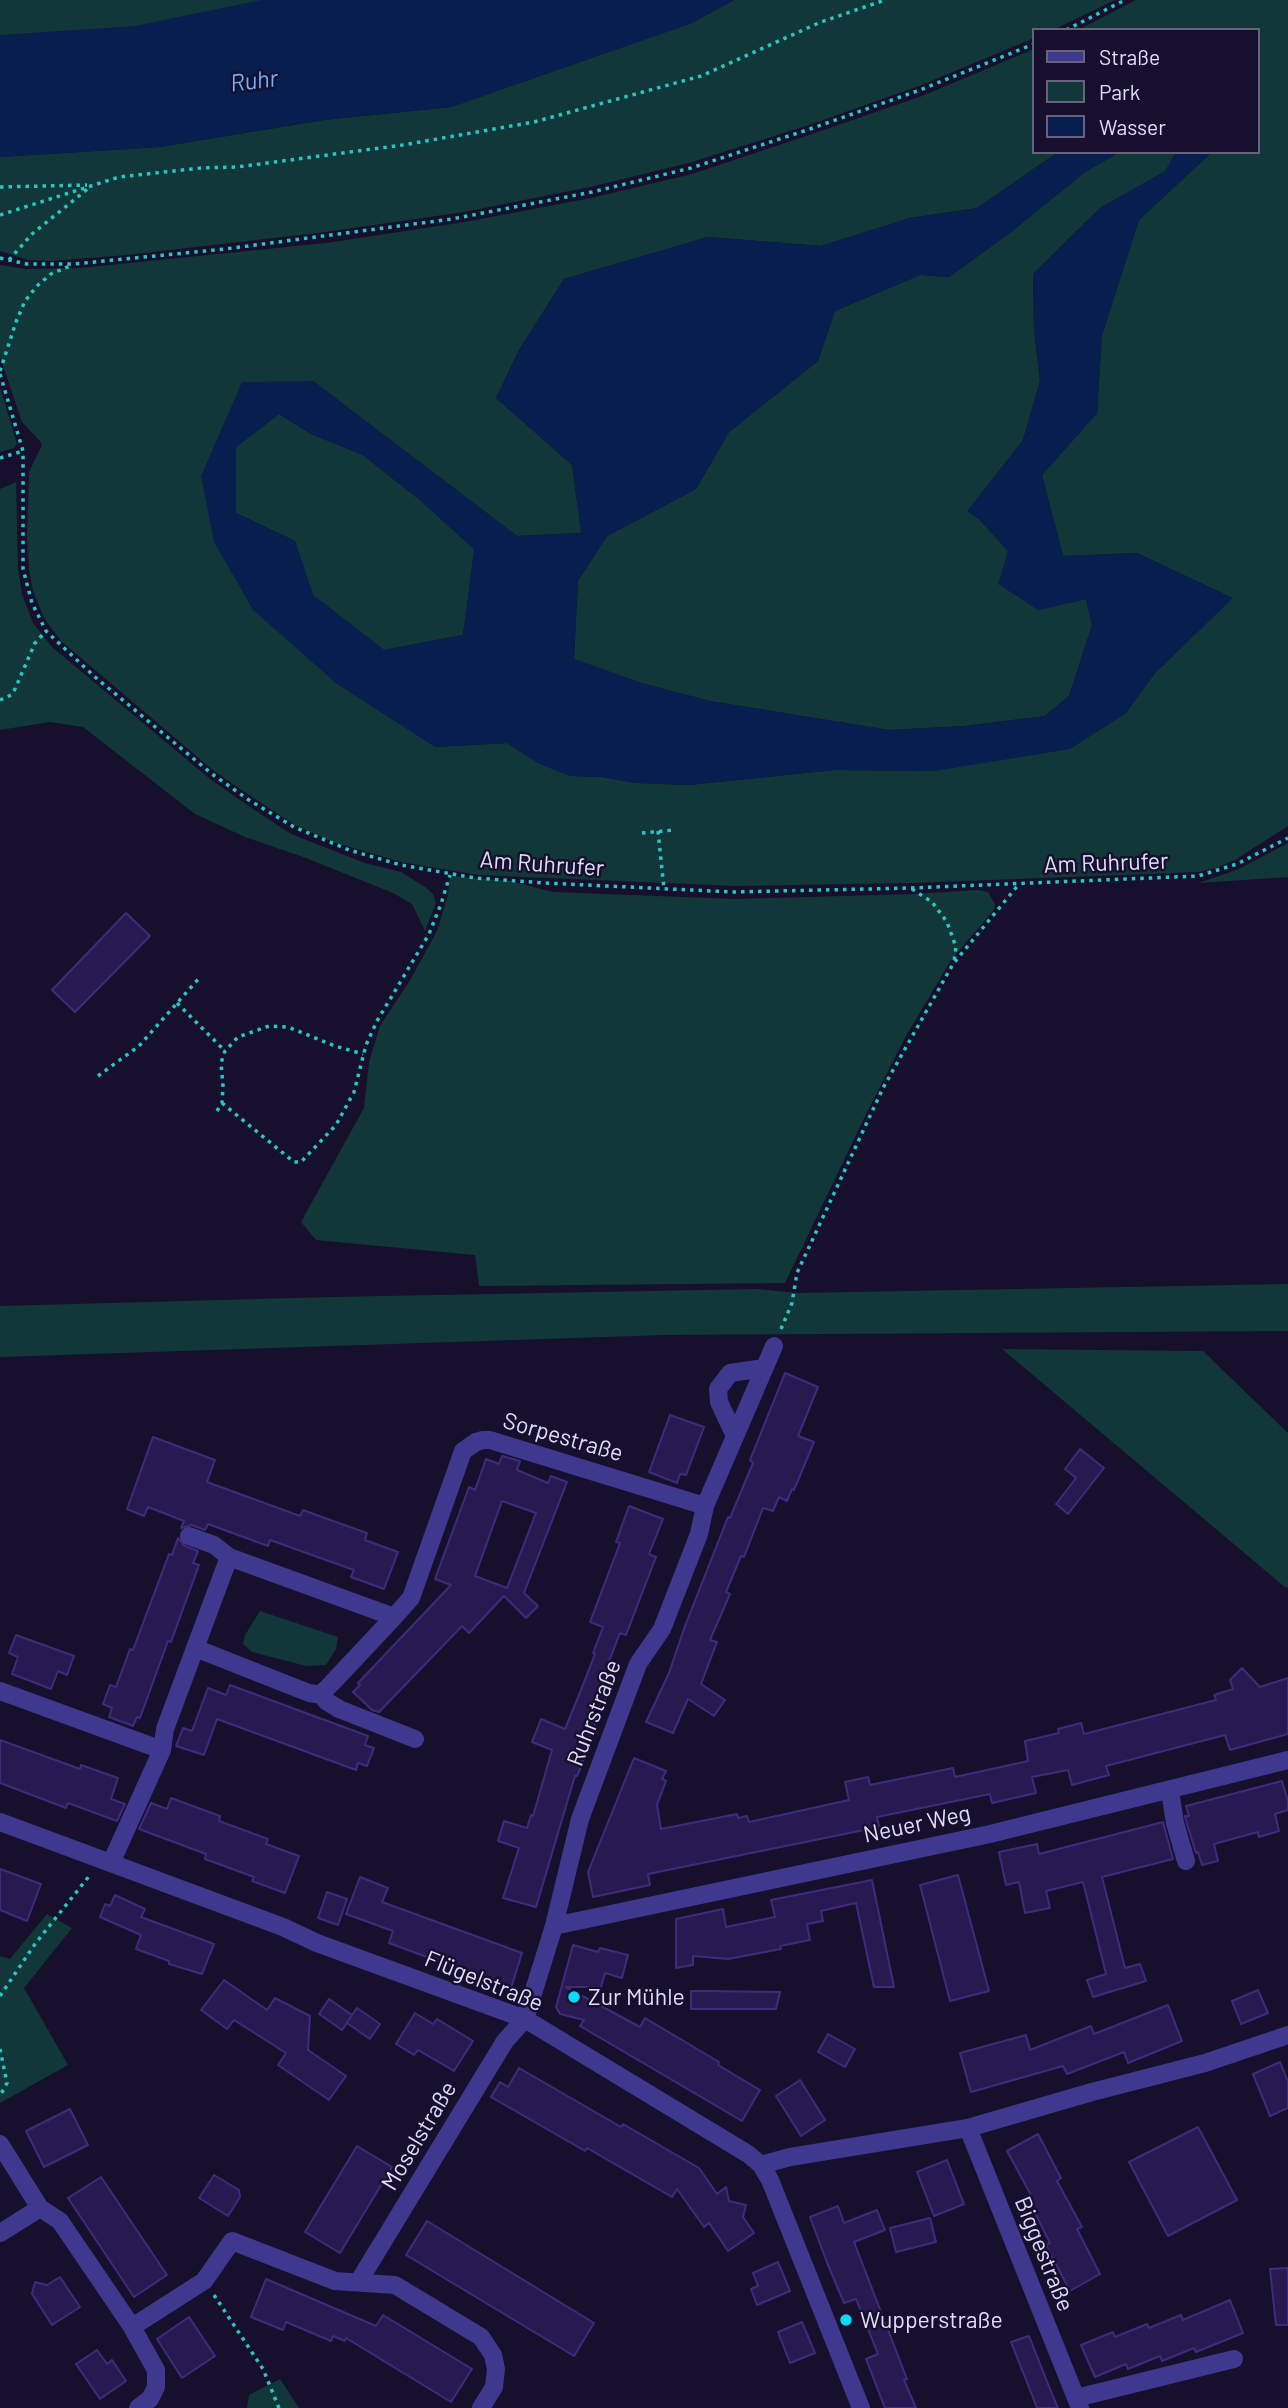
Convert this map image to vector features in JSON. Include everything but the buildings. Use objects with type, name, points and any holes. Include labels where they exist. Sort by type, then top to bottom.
[{"type":"street","name":"Ruhrstraße","points":[[525,2019],[554,1926],[580,1819],[638,1664],[662,1629],[699,1534],[705,1506],[774,1346]]},
{"type":"street","points":[[734,1434],[719,1402],[719,1389],[730,1373],[764,1368]]},
{"type":"street","name":"Sorpestraße","points":[[321,1694],[411,1598],[463,1451],[476,1441],[490,1440],[705,1506]]},
{"type":"street","points":[[188,1536],[214,1545],[229,1557],[394,1617]]},
{"type":"street","points":[[107,1861],[162,1750],[165,1729],[229,1557]]},
{"type":"street","points":[[195,1648],[309,1693],[321,1694],[326,1701],[339,1709],[415,1739]]},
{"type":"street","points":[[0,1691],[162,1750]]},
{"type":"street","name":"Neuer Weg","points":[[554,1926],[990,1834],[1288,1760]]},
{"type":"street","points":[[1170,1791],[1175,1824],[1186,1861]]},
{"type":"street","name":"Flügelstraße","points":[[0,1822],[525,2019],[748,2154],[761,2165],[770,2180],[861,2408]]},
{"type":"street","name":"Moselstraße","points":[[359,2281],[505,2041],[525,2019]]},
{"type":"street","points":[[761,2165],[790,2157],[968,2128],[1092,2091],[1205,2063],[1288,2035]]},
{"type":"street","name":"Biggestraße","points":[[968,2128],[1078,2403],[1234,2359]]},
{"type":"street","points":[[0,2144],[40,2208],[60,2221],[132,2327],[157,2374],[153,2393],[138,2408]]},
{"type":"street","points":[[0,2233],[40,2208]]},
{"type":"street","points":[[132,2327],[204,2281],[232,2241],[335,2281],[395,2285],[481,2337],[493,2355],[496,2369],[494,2387],[481,2408]]},
{"type":"path","points":[[0,215],[119,177],[237,167],[403,145],[534,122],[701,76],[821,22],[885,0]]},
{"type":"path","points":[[1070,28],[1125,0]]},
{"type":"path","points":[[0,258],[27,264],[74,264],[226,249],[395,228],[592,192],[691,169],[920,90],[1032,45]]},
{"type":"path","points":[[0,187],[92,185]]},
{"type":"path","points":[[9,260],[32,234],[92,185]]},
{"type":"path","points":[[0,373],[25,301],[51,274],[74,264]]},
{"type":"path","name":"Am Ruhrufer","points":[[0,373],[23,451],[23,569],[32,603],[46,631],[95,677],[212,774],[273,815],[313,836],[349,850],[401,865],[450,874],[545,883],[733,892],[911,888],[1198,876],[1237,864],[1288,838]]},
{"type":"path","points":[[0,458],[23,451]]},
{"type":"path","points":[[0,700],[11,695],[15,689],[35,643],[46,631]]},
{"type":"path","points":[[642,832],[674,830]]},
{"type":"path","points":[[658,831],[664,890]]},
{"type":"path","points":[[222,1103],[294,1162],[301,1162],[336,1125],[354,1092],[363,1054],[377,1021],[429,934],[450,874]]},
{"type":"path","points":[[782,1327],[792,1303],[797,1273],[883,1088],[953,964],[1019,884]]},
{"type":"path","points":[[911,888],[932,902],[947,922],[956,947],[953,964]]},
{"type":"path","points":[[97,1076],[139,1046],[201,976]]},
{"type":"path","points":[[177,1002],[225,1051]]},
{"type":"path","points":[[217,1111],[222,1103],[221,1063],[225,1051],[238,1037],[269,1026],[288,1027],[363,1054]]},
{"type":"path","points":[[0,1996],[42,1935],[107,1861]]},
{"type":"path","points":[[0,2049],[7,2083],[0,2096]]},
{"type":"path","points":[[204,2281],[263,2370],[279,2408]]},
{"type":"green space","points":[[0,0],[450,0],[0,102]]},
{"type":"green space","points":[[734,0],[1115,0],[1057,28],[1032,28],[1032,39],[919,86],[689,163],[590,187],[464,212],[325,232],[127,255],[51,261],[28,260],[0,251],[0,157],[160,147],[324,120],[451,107],[692,23]]},
{"type":"green space","points":[[1136,0],[1288,0],[1288,826],[1235,860],[1198,872],[914,883],[735,886],[478,875],[401,862],[333,842],[295,825],[252,797],[214,771],[61,641],[44,618],[33,591],[27,538],[29,472],[42,445],[22,422],[0,357],[0,265],[26,269],[80,268],[326,243],[465,222],[591,198],[692,174],[812,134],[922,96],[1032,50],[1032,154],[1055,154],[977,208],[910,218],[821,246],[708,237],[564,279],[519,350],[496,398],[572,465],[582,533],[517,536],[313,381],[201,476],[435,747],[507,743],[540,764],[571,776],[689,785],[835,770],[935,771],[1125,714],[1155,673],[1232,598],[1137,553],[1063,556],[1042,475],[1097,413],[1102,335],[1139,220],[1210,154],[1260,154],[1260,28],[1082,28]]},
{"type":"green space","points":[[1116,154],[1175,154],[1166,171],[1100,208],[1033,274],[1034,331],[1040,381],[1023,440],[968,511],[980,520],[1008,551],[1038,610],[1086,599],[1092,625],[1069,696],[1045,716],[964,726],[889,730],[710,701],[641,683],[574,659],[578,581],[607,536],[696,489],[729,432],[818,361],[835,311],[920,275],[949,277],[1011,232],[1085,172]]},
{"type":"green space","points":[[0,387],[17,444],[14,448],[0,452]]},
{"type":"green space","points":[[279,414],[311,434],[363,455],[421,501],[475,550],[463,635],[384,650],[313,595],[295,541],[236,513],[236,447]]},
{"type":"green space","points":[[16,482],[18,569],[22,594],[33,623],[52,647],[210,779],[291,834],[365,863],[401,872],[425,887],[433,894],[436,903],[425,931],[412,904],[393,893],[245,837],[195,814],[83,727],[50,722],[0,730],[0,489]]},
{"type":"green space","points":[[1288,843],[1288,877],[1199,883],[1239,869]]},
{"type":"green space","points":[[450,876],[510,881],[553,892],[736,899],[978,890],[988,892],[995,904],[994,910],[951,960],[906,1036],[785,1283],[479,1286],[475,1255],[316,1240],[301,1222],[364,1108],[369,1062],[380,1026],[409,982],[437,931],[448,895]]},
{"type":"green space","points":[[1288,1284],[1288,1331],[665,1335],[0,1357],[0,1306],[757,1289],[798,1293]]},
{"type":"green space","points":[[1002,1349],[1203,1351],[1288,1433],[1288,1587],[1286,1588]]},
{"type":"green space","points":[[260,1611],[338,1637],[336,1649],[326,1665],[306,1666],[252,1652],[243,1644],[245,1635]]},
{"type":"green space","points":[[47,1914],[72,1928],[24,1988],[68,2065],[0,2103],[0,1956],[10,1959]]},
{"type":"green space","points":[[280,2379],[299,2408],[247,2408],[249,2395]]},
{"type":"water","name":"Ruhr","points":[[261,0],[734,0],[692,23],[451,107],[324,120],[160,147],[0,157],[0,35],[135,26]]},
{"type":"water","points":[[1055,154],[1116,154],[1085,172],[1011,232],[949,277],[920,275],[835,311],[818,361],[729,432],[696,489],[607,536],[578,581],[574,659],[641,683],[710,701],[889,730],[964,726],[1045,716],[1069,696],[1092,625],[1086,599],[1038,610],[998,584],[1008,551],[980,520],[967,511],[1023,440],[1040,381],[1034,331],[1033,274],[1100,208],[1165,171],[1175,154],[1210,154],[1139,220],[1102,335],[1097,413],[1042,475],[1063,556],[1137,553],[1233,598],[1155,673],[1125,714],[1070,749],[935,771],[835,770],[689,785],[571,776],[540,764],[507,743],[435,747],[337,684],[253,610],[214,542],[201,476],[242,382],[313,381],[517,536],[581,533],[572,465],[496,398],[519,350],[564,279],[708,237],[821,246],[910,218],[977,208]],"holes":[[[279,414],[311,434],[363,455],[421,501],[474,549],[463,635],[384,650],[313,595],[295,541],[236,513],[236,447]]]},
{"type":"place","name":"Zur Mühle","points":[[574,1997]]},
{"type":"place","name":"Wupperstraße","points":[[846,2320]]}]
